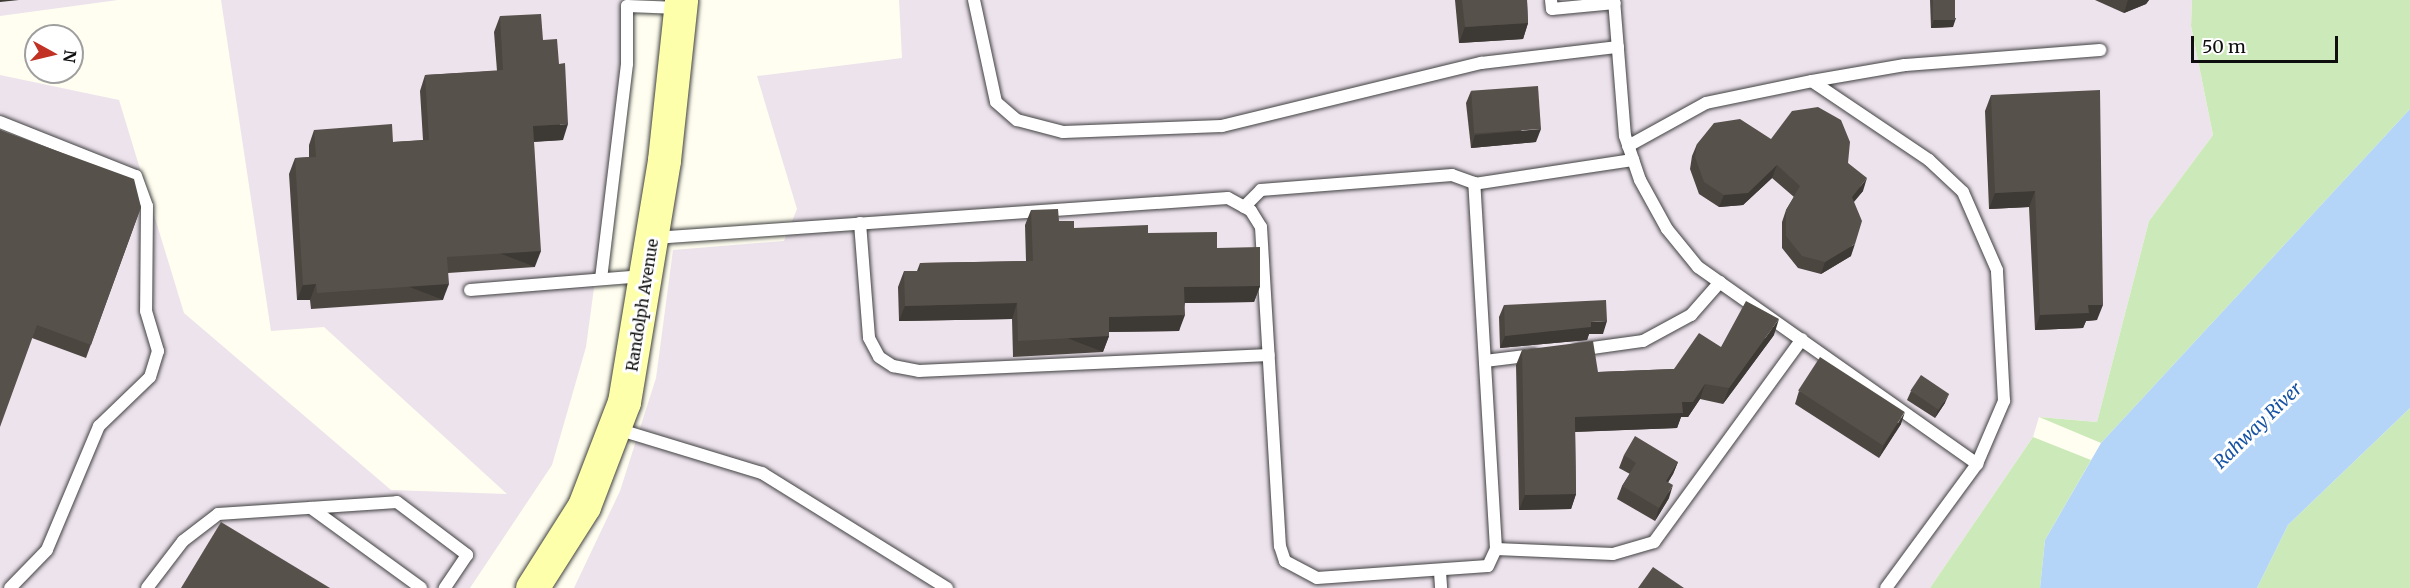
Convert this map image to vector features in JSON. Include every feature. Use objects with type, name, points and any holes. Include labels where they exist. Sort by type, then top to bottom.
[{"type":"main road","name":"Randolph Avenue","points":[[532,588],[584,507],[617,429],[653,238],[681,4]]},
{"type":"lane","points":[[974,0],[996,102],[1017,120],[1063,132],[1222,126],[1481,63],[1618,47]]},
{"type":"lane","points":[[1551,4],[1615,2],[1628,146],[1667,229],[1698,267],[1977,464]]},
{"type":"lane","points":[[600,279],[627,64],[627,6],[681,4]]},
{"type":"lane","points":[[1628,146],[1706,103],[1812,81],[1905,65],[2100,50]]},
{"type":"lane","points":[[1812,81],[1903,141],[1962,192],[1997,270],[2004,401],[1977,464],[1886,588]]},
{"type":"lane","points":[[0,122],[136,176],[147,206],[146,311],[158,351],[150,377],[99,426],[47,550],[10,588]]},
{"type":"lane","points":[[1244,207],[1261,190],[1461,175],[1474,184],[1633,160]]},
{"type":"lane","points":[[653,238],[1218,196],[1244,207],[1261,226],[1280,546],[1290,567],[1317,579],[1479,570],[1496,549],[1474,184]]},
{"type":"lane","points":[[860,223],[869,339],[879,357],[893,366],[919,371],[1269,355]]},
{"type":"lane","points":[[470,290],[647,276]]},
{"type":"lane","points":[[1485,361],[1643,341],[1691,315],[1720,282]]},
{"type":"lane","points":[[1496,549],[1613,554],[1654,542],[1802,339]]},
{"type":"lane","points":[[617,429],[782,483],[947,588]]},
{"type":"lane","points":[[147,588],[183,541],[218,514],[397,502],[466,555],[444,588]]},
{"type":"lane","points":[[311,507],[421,588]]},
{"type":"lane","points":[[1440,572],[1441,588]]},
{"type":"shaded area","points":[[0,0],[118,0],[0,16]]},
{"type":"shaded area","points":[[221,0],[633,0],[586,347],[552,465],[470,588],[0,588],[0,75],[24,80],[24,84],[43,84],[119,100],[184,313],[391,490],[507,494],[324,327],[271,331]]},
{"type":"shaded area","points":[[899,0],[2192,0],[2191,26],[2213,135],[2149,221],[2097,422],[2039,417],[2033,437],[1930,588],[574,588],[620,491],[656,378],[673,250],[784,241],[797,209],[757,76],[902,58]]},
{"type":"green space","points":[[2192,0],[2410,0],[2410,109],[2101,443],[2039,417],[2097,422],[2149,221],[2213,135],[2191,26]]},
{"type":"green space","points":[[2410,408],[2410,588],[2257,588],[2288,525]]},
{"type":"green space","points":[[2033,437],[2091,460],[2045,540],[2040,588],[1930,588]]},
{"type":"water","name":"Rahway River","points":[[2410,109],[2410,408],[2288,525],[2257,588],[2040,588],[2045,540],[2101,443]]},
{"type":"building","points":[[1462,0],[1527,0],[1528,23],[1465,27]]},
{"type":"building","points":[[1933,0],[1955,0],[1955,20],[1933,20]]},
{"type":"building","points":[[541,14],[543,40],[557,39],[559,64],[565,63],[568,124],[533,126],[541,251],[447,257],[449,284],[317,293],[316,284],[303,285],[295,158],[316,157],[314,130],[392,124],[393,142],[429,140],[425,75],[503,70],[500,16]]},
{"type":"building","points":[[1538,86],[1541,129],[1474,134],[1471,91]]},
{"type":"building","points":[[2100,90],[2103,305],[2088,305],[2089,313],[2040,315],[2035,191],[1995,193],[1991,95]]},
{"type":"building","points":[[1818,107],[1841,120],[1850,142],[1848,163],[1867,178],[1852,197],[1862,221],[1855,244],[1825,262],[1802,256],[1786,236],[1786,210],[1800,186],[1777,165],[1748,193],[1724,195],[1704,182],[1695,157],[1697,144],[1714,123],[1740,119],[1771,139],[1792,111]]},
{"type":"building","points":[[0,130],[134,179],[141,207],[91,345],[37,325],[0,427]]},
{"type":"building","points":[[1058,209],[1059,221],[1074,221],[1074,228],[1148,225],[1148,233],[1217,232],[1217,248],[1260,247],[1260,286],[1184,287],[1185,315],[1109,317],[1109,336],[1018,341],[1017,303],[905,306],[904,271],[920,271],[920,263],[1033,261],[1031,210]]},
{"type":"building","points":[[1606,300],[1607,321],[1591,322],[1591,327],[1505,336],[1504,305]]},
{"type":"building","points":[[1746,301],[1779,319],[1729,388],[1705,384],[1693,402],[1682,402],[1683,413],[1575,417],[1576,494],[1525,495],[1522,350],[1593,341],[1598,372],[1674,369],[1699,333],[1721,347]]},
{"type":"building","points":[[1820,357],[1905,412],[1883,446],[1798,391]]},
{"type":"building","points":[[1921,375],[1949,394],[1939,410],[1910,391]]},
{"type":"building","points":[[1635,436],[1678,462],[1666,481],[1673,485],[1659,508],[1622,486],[1636,463],[1624,455]]},
{"type":"building","points":[[221,522],[330,588],[181,588]]},
{"type":"building","points":[[1653,567],[1684,588],[1638,588]]}]
